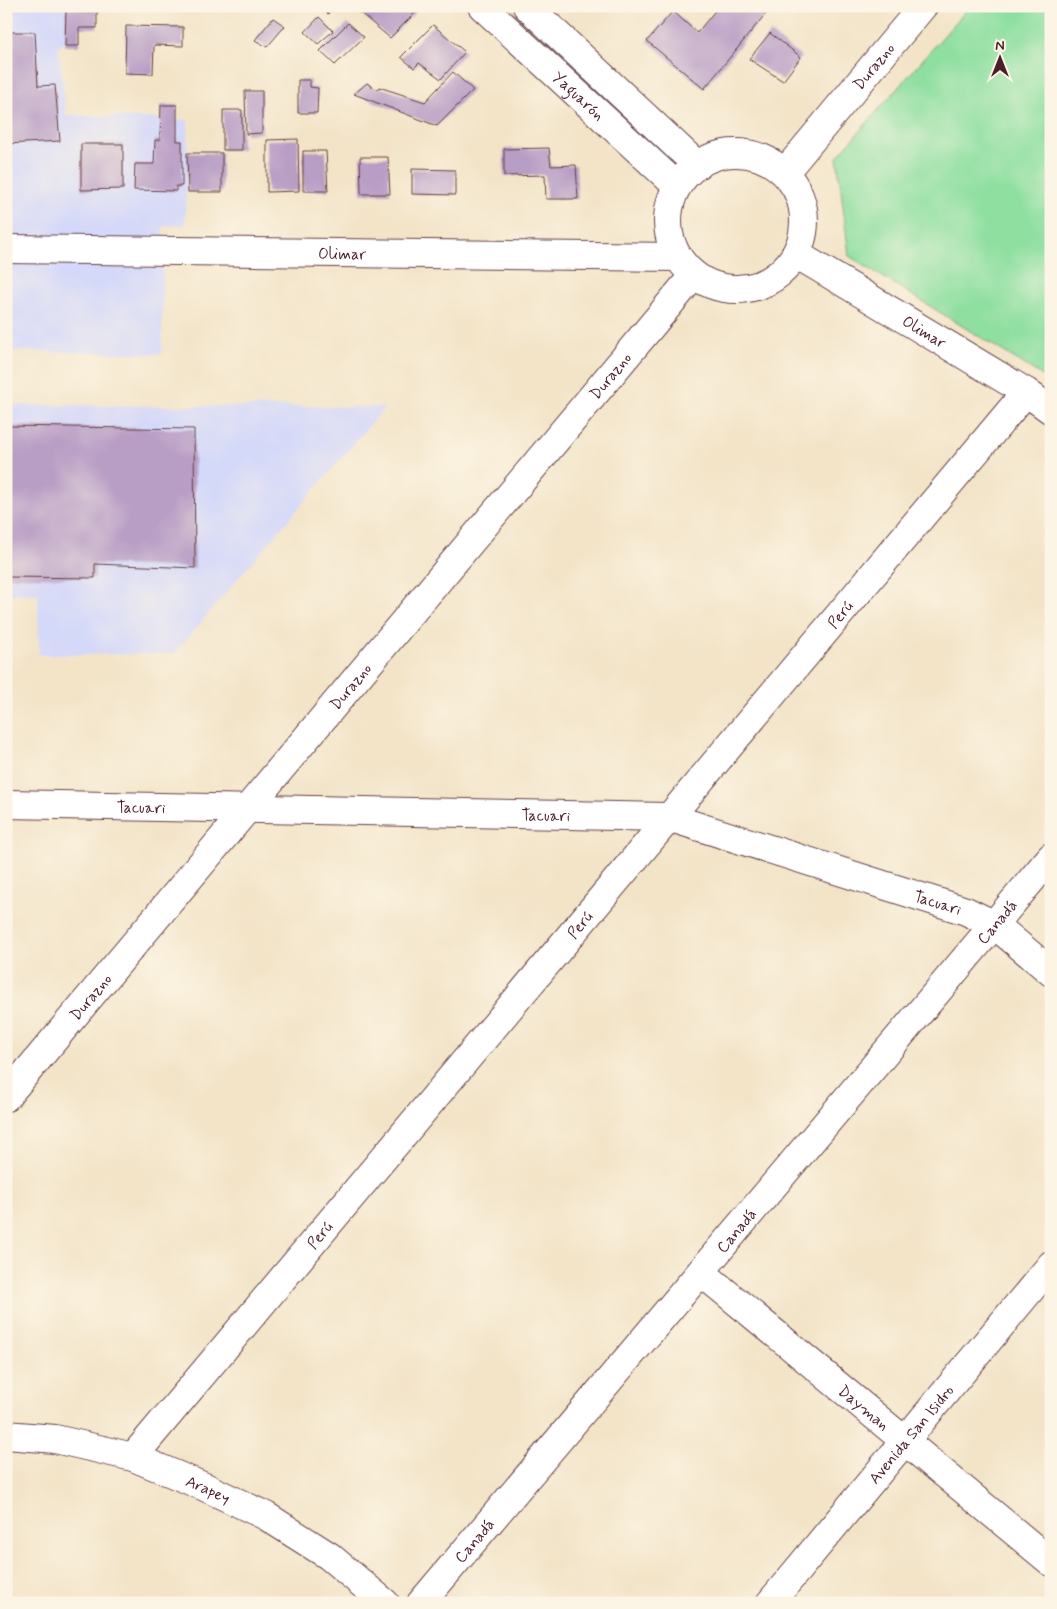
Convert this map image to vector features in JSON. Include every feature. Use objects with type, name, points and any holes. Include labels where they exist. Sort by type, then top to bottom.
[{"type":"street","name":"Yaguarón","points":[[482,6],[677,186]]},
{"type":"street","name":"Yaguarón","points":[[527,6],[696,164]]},
{"type":"street","name":"Durazno","points":[[785,172],[922,6]]},
{"type":"street","points":[[726,153],[758,155],[785,172],[801,197],[805,227],[796,254],[781,273],[761,285],[738,289],[714,286],[686,266],[669,234],[668,209],[677,186],[696,164],[726,153]]},
{"type":"street","name":"Olimar","points":[[6,249],[686,266]]},
{"type":"street","name":"Olimar","points":[[796,254],[1026,392],[1051,410]]},
{"type":"street","name":"Durazno","points":[[6,1097],[248,808],[686,266]]},
{"type":"street","name":"Perú","points":[[132,1457],[1026,392]]},
{"type":"street","name":"Tacuari","points":[[6,804],[668,817],[966,911],[995,925],[1051,972]]},
{"type":"street","name":"Canadá","points":[[421,1603],[1051,857]]},
{"type":"street","name":"Avenida San Isidro","points":[[770,1603],[1051,1265]]},
{"type":"street","name":"Dayman","points":[[701,1272],[1051,1562]]},
{"type":"street","name":"Arapey","points":[[6,1435],[55,1439],[132,1457],[266,1516],[329,1556],[385,1603]]},
{"type":"shaded area","points":[[6,6],[99,6],[79,23],[58,48],[66,115],[188,120],[185,225],[163,226],[162,354],[6,351]]},
{"type":"shaded area","points":[[6,405],[385,407],[174,654],[39,655],[38,594],[6,594]]},
{"type":"green space","points":[[970,6],[1051,6],[1051,381],[849,256],[837,157]]},
{"type":"building","points":[[318,6],[335,6],[328,14]]},
{"type":"building","points":[[362,6],[409,6],[416,12],[390,38],[358,11]]},
{"type":"building","points":[[719,6],[772,6],[704,89],[647,41],[673,11],[697,33]]},
{"type":"building","points":[[66,9],[97,9],[97,28],[79,28],[79,46],[65,46]]},
{"type":"building","points":[[319,17],[333,31],[318,44],[305,32]]},
{"type":"building","points":[[273,18],[285,26],[267,47],[255,40]]},
{"type":"building","points":[[6,19],[9,19],[9,32],[35,32],[38,86],[55,85],[60,141],[6,144]]},
{"type":"building","points":[[348,23],[364,37],[335,65],[320,51]]},
{"type":"building","points":[[433,25],[465,52],[441,79],[419,63],[414,68],[401,57]]},
{"type":"building","points":[[126,26],[183,27],[183,46],[154,45],[153,74],[125,73]]},
{"type":"building","points":[[770,33],[801,57],[783,81],[749,59]]},
{"type":"building","points":[[453,72],[473,90],[437,126],[354,94],[367,83],[377,90],[379,87],[425,102]]},
{"type":"building","points":[[298,80],[310,80],[310,87],[318,88],[317,113],[298,113]]},
{"type":"building","points":[[245,91],[262,91],[262,133],[246,134]]},
{"type":"building","points":[[161,105],[177,105],[177,141],[182,141],[182,186],[176,186],[176,191],[134,190],[135,164],[154,164],[155,140],[160,140]]},
{"type":"building","points":[[223,110],[242,110],[242,150],[223,150]]},
{"type":"building","points":[[298,139],[299,191],[267,192],[267,140]]},
{"type":"building","points":[[81,144],[123,144],[123,189],[81,190]]},
{"type":"building","points":[[549,148],[551,166],[576,165],[578,199],[546,199],[545,175],[504,176],[504,149]]},
{"type":"building","points":[[303,151],[326,151],[328,191],[303,191]]},
{"type":"building","points":[[187,153],[222,153],[222,192],[188,192]]},
{"type":"building","points":[[360,157],[388,157],[390,194],[361,194]]},
{"type":"building","points":[[412,169],[455,170],[455,195],[412,194]]},
{"type":"building","points":[[6,426],[194,429],[195,568],[95,564],[95,578],[6,577]]}]
